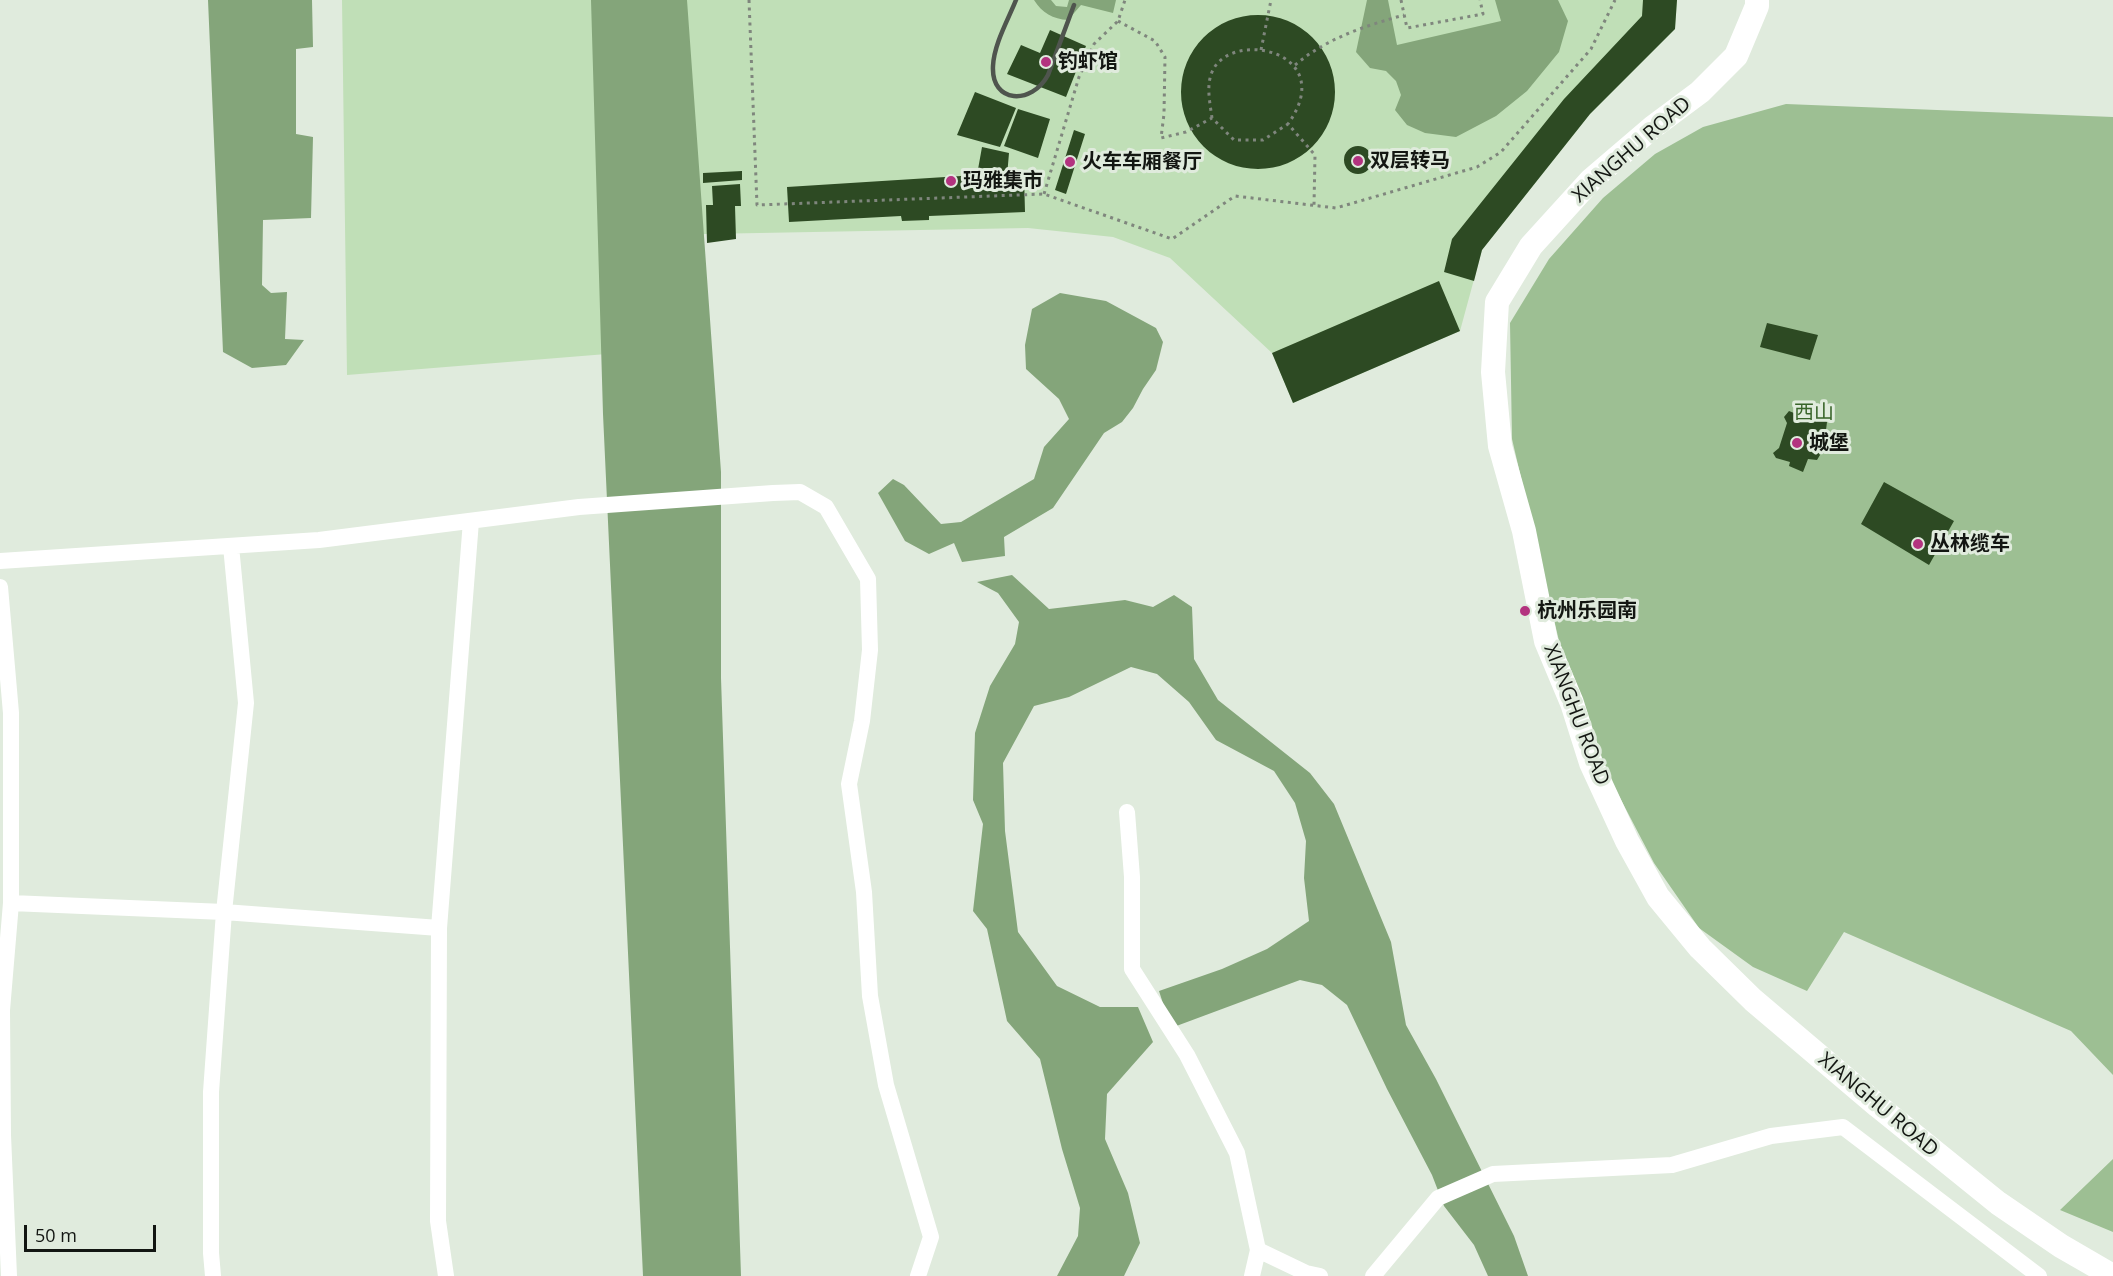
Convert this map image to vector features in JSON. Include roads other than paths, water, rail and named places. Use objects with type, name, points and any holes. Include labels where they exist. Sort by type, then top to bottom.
[{"type":"main road","name":"XIANGHU ROAD","points":[[1757,0],[1757,6],[1736,56],[1700,92],[1653,127],[1591,180],[1531,246],[1497,302],[1493,372],[1500,446],[1524,531],[1546,641],[1572,703],[1591,763],[1628,841],[1658,897],[1700,948],[1753,1000],[1878,1106],[1998,1203],[2061,1246],[2113,1276]]},
{"type":"street","points":[[0,561],[320,540],[590,507],[722,497],[800,492],[826,507],[868,579],[870,650],[862,722],[849,784],[864,892],[870,996],[886,1085],[931,1237],[918,1276]]},
{"type":"street","points":[[446,1276],[438,1221],[439,928],[471,521]]},
{"type":"street","points":[[213,1276],[211,1092],[224,912],[246,703],[231,546]]},
{"type":"street","points":[[0,587],[11,713],[11,903],[2,1010],[3,1135],[9,1276]]},
{"type":"street","points":[[1126,812],[1132,877],[1132,969],[1187,1056],[1237,1153],[1258,1250],[1252,1276]]},
{"type":"street","points":[[11,903],[224,912],[439,928]]},
{"type":"street","points":[[1373,1276],[1438,1198],[1493,1174],[1672,1165],[1771,1136],[1843,1127],[2039,1276]]},
{"type":"street","points":[[1258,1250],[1306,1273],[1320,1276]]},
{"type":"railway","points":[[1016,0],[999,41],[993,66],[994,79],[998,88],[1014,96],[1032,92],[1048,75],[1074,5]]},
{"type":"place","name":"钓虾馆","points":[[1046,62]]},
{"type":"place","name":"双层转马","points":[[1358,161]]},
{"type":"place","name":"火车车厢餐厅","points":[[1070,162]]},
{"type":"place","name":"玛雅集市","points":[[951,181]]},
{"type":"place","name":"城堡","points":[[1797,443]]},
{"type":"place","name":"丛林缆车","points":[[1918,544]]},
{"type":"place","name":"杭州乐园南","points":[[1525,611]]},
{"type":"park label","name":"西山","points":[[1814,413]]}]
